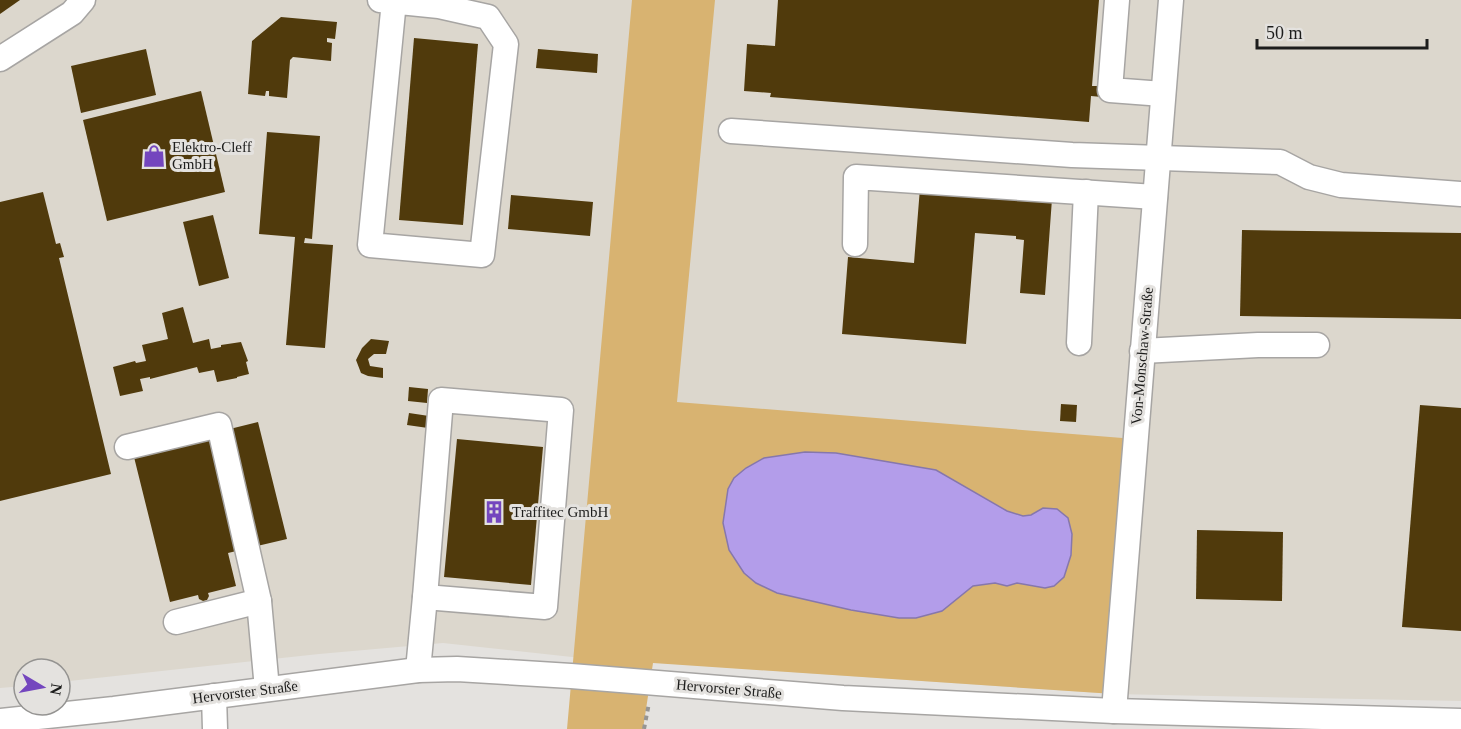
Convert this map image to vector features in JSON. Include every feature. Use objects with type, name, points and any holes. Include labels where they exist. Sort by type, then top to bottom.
[{"type":"street","points":[[0,59],[72,13],[83,0]]},
{"type":"street","points":[[1117,0],[1110,90],[1163,94]]},
{"type":"street","name":"Von-Monschaw-Straße","points":[[1114,711],[1171,0]]},
{"type":"street","points":[[387,1],[439,6],[488,17],[506,44],[482,255],[370,244],[387,1]]},
{"type":"street","points":[[730,130],[1072,155],[1280,162],[1324,182],[1461,194]]},
{"type":"street","points":[[855,243],[856,177],[1155,197]]},
{"type":"street","points":[[1079,343],[1086,192]]},
{"type":"street","points":[[1142,351],[1258,345],[1317,345]]},
{"type":"street","points":[[418,670],[441,400],[561,410],[545,607],[425,597]]},
{"type":"street","points":[[127,447],[219,425],[259,601],[267,689]]},
{"type":"street","points":[[176,622],[259,601]]},
{"type":"street","name":"Hervorster Straße","points":[[0,721],[418,670],[480,670],[843,698],[1114,711],[1461,721]]},
{"type":"street","points":[[214,696],[214,729]]},
{"type":"shaded area","points":[[0,0],[1461,0],[1461,701],[1114,694],[572,657],[443,643],[72,681],[72,657],[12,657],[12,687],[0,688]]},
{"type":"shaded area","points":[[632,0],[715,0],[677,402],[1135,439],[1114,694],[653,663],[643,729],[567,729]]},
{"type":"shaded area","points":[[805,452],[836,453],[936,470],[1007,511],[1023,516],[1031,515],[1043,508],[1057,509],[1068,518],[1072,534],[1071,555],[1064,577],[1054,586],[1045,588],[1017,583],[1007,586],[995,583],[973,586],[942,611],[916,618],[899,618],[851,610],[777,593],[756,583],[744,573],[729,550],[723,523],[728,489],[734,478],[764,458]]},
{"type":"building","points":[[0,0],[20,0],[0,14]]},
{"type":"building","points":[[778,0],[1099,0],[1092,86],[1103,86],[1102,97],[1091,96],[1089,122],[770,97],[771,93],[744,91],[747,44],[775,46]]},
{"type":"building","points":[[281,17],[337,22],[335,39],[327,38],[327,42],[332,43],[331,61],[293,57],[290,60],[287,98],[269,96],[269,91],[266,91],[265,96],[248,94],[252,41]]},
{"type":"building","points":[[414,38],[478,44],[463,225],[399,220]]},
{"type":"building","points":[[146,49],[156,95],[81,113],[71,66]]},
{"type":"building","points":[[538,49],[598,54],[597,73],[536,68]]},
{"type":"building","name":"Elektro-Cleff GmbH","points":[[201,91],[225,192],[107,221],[83,120]]},
{"type":"building","points":[[267,132],[320,136],[312,239],[305,238],[304,243],[333,245],[325,348],[286,345],[295,237],[259,234]]},
{"type":"building","points":[[920,188],[1052,199],[1045,295],[1020,293],[1024,240],[1016,239],[1016,236],[975,233],[966,344],[842,334],[848,257],[914,263]]},
{"type":"building","points":[[43,192],[56,244],[60,243],[64,257],[59,258],[111,474],[0,501],[0,202]]},
{"type":"building","points":[[511,195],[593,202],[590,236],[508,229]]},
{"type":"building","points":[[213,215],[229,278],[199,286],[183,222]]},
{"type":"building","points":[[1242,230],[1461,233],[1461,319],[1240,316]]},
{"type":"building","points":[[183,307],[193,343],[209,339],[211,349],[241,342],[248,361],[246,362],[249,374],[217,382],[214,370],[199,373],[197,367],[150,379],[150,377],[140,379],[143,391],[120,396],[113,367],[135,361],[136,363],[146,361],[142,345],[168,339],[162,313]]},
{"type":"building","points":[[371,339],[389,341],[386,354],[374,354],[368,359],[370,366],[383,368],[383,378],[361,373],[356,360],[362,348]]},
{"type":"building","points":[[409,387],[428,389],[427,403],[408,401]]},
{"type":"building","points":[[1061,404],[1077,405],[1076,422],[1060,421]]},
{"type":"building","points":[[1420,405],[1461,408],[1461,631],[1402,627]]},
{"type":"building","points":[[409,413],[429,416],[428,428],[407,425]]},
{"type":"building","points":[[258,422],[287,539],[228,553],[236,586],[208,593],[207,600],[203,601],[198,595],[170,602],[133,453]]},
{"type":"building","name":"Traffitec GmbH","points":[[457,439],[543,447],[531,585],[444,577]]},
{"type":"building","points":[[1197,530],[1283,532],[1282,601],[1196,599]]},
{"type":"place","name":"Elektro-Cleff GmbH","points":[[154,156]]},
{"type":"place","name":"Traffitec GmbH","points":[[494,512]]}]
